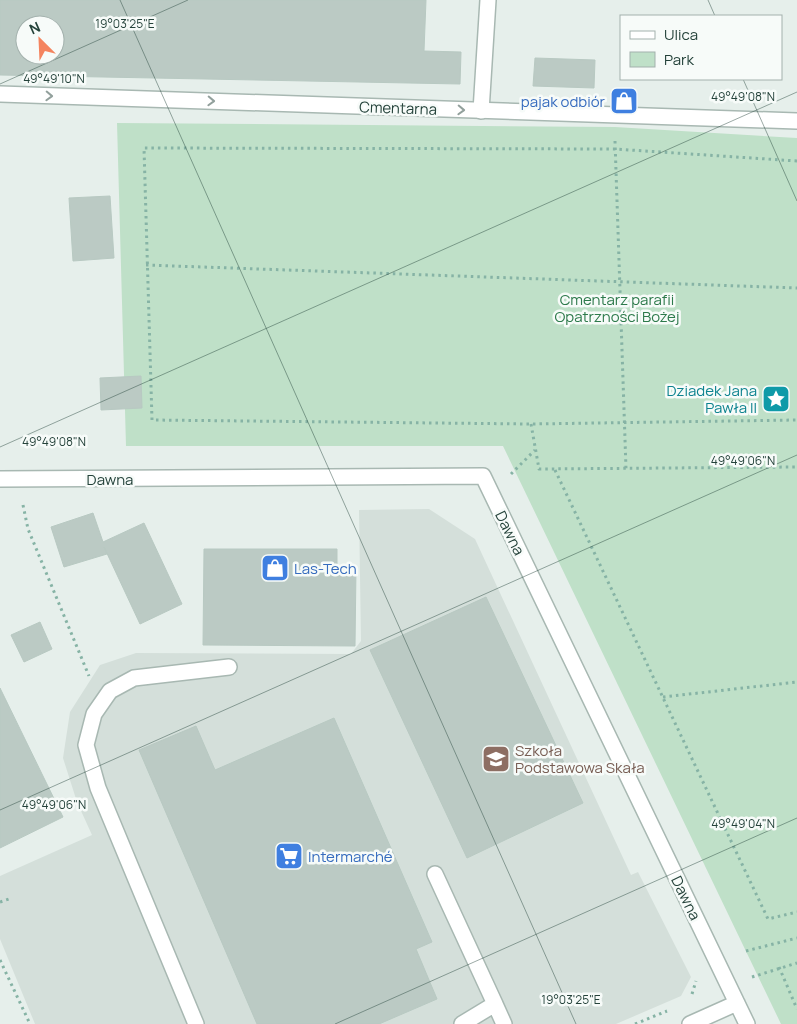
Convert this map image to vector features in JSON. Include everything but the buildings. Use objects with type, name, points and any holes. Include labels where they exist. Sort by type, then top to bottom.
[{"type":"street","points":[[482,111],[488,0]]},
{"type":"street","name":"Cmentarna","points":[[0,94],[797,121]]},
{"type":"street","name":"Dawna","points":[[0,479],[483,476],[747,1024]]},
{"type":"street","points":[[196,1024],[98,788],[86,745],[94,714],[110,691],[134,678],[229,667]]},
{"type":"street","points":[[435,874],[504,1024]]},
{"type":"street","points":[[690,1024],[737,1003]]},
{"type":"street","points":[[462,1024],[495,1004]]},
{"type":"path","points":[[614,115],[626,469]]},
{"type":"path","points":[[797,161],[615,149],[144,148],[152,420],[531,424],[797,420]]},
{"type":"path","points":[[146,265],[620,280],[797,288]]},
{"type":"path","points":[[531,424],[539,469],[797,467]]},
{"type":"path","points":[[505,467],[509,476],[535,450]]},
{"type":"path","points":[[555,470],[768,919],[797,912]]},
{"type":"path","points":[[18,479],[28,529],[100,705]]},
{"type":"path","points":[[663,697],[797,682]]},
{"type":"path","points":[[0,902],[12,898]]},
{"type":"path","points":[[746,951],[797,938]]},
{"type":"path","points":[[0,960],[30,1024]]},
{"type":"path","points":[[752,978],[779,967],[797,963]]},
{"type":"path","points":[[779,967],[797,1009]]},
{"type":"path","points":[[747,969],[755,985]]},
{"type":"path","points":[[688,998],[692,994],[696,979]]},
{"type":"path","points":[[635,1024],[668,1010]]},
{"type":"shaded area","points":[[429,509],[475,539],[631,875],[638,872],[691,977],[681,996],[616,1024],[35,1024],[0,939],[0,876],[92,835],[77,802],[63,758],[70,712],[100,665],[136,653],[351,654],[361,641],[359,510]]},
{"type":"green space","name":"Cmentarz parafii Opatrzności Bożej","points":[[117,123],[615,127],[797,138],[797,1024],[781,1024],[503,446],[126,446]]},
{"type":"place","name":"pajak odbiór","points":[[624,101]]},
{"type":"place","name":"Dziadek Jana Pawła II","points":[[776,399]]},
{"type":"place","name":"Las-Tech","points":[[275,568]]},
{"type":"place","name":"Szkoła Podstawowa Skała","points":[[496,759]]},
{"type":"place","name":"Intermarché","points":[[289,856]]}]
